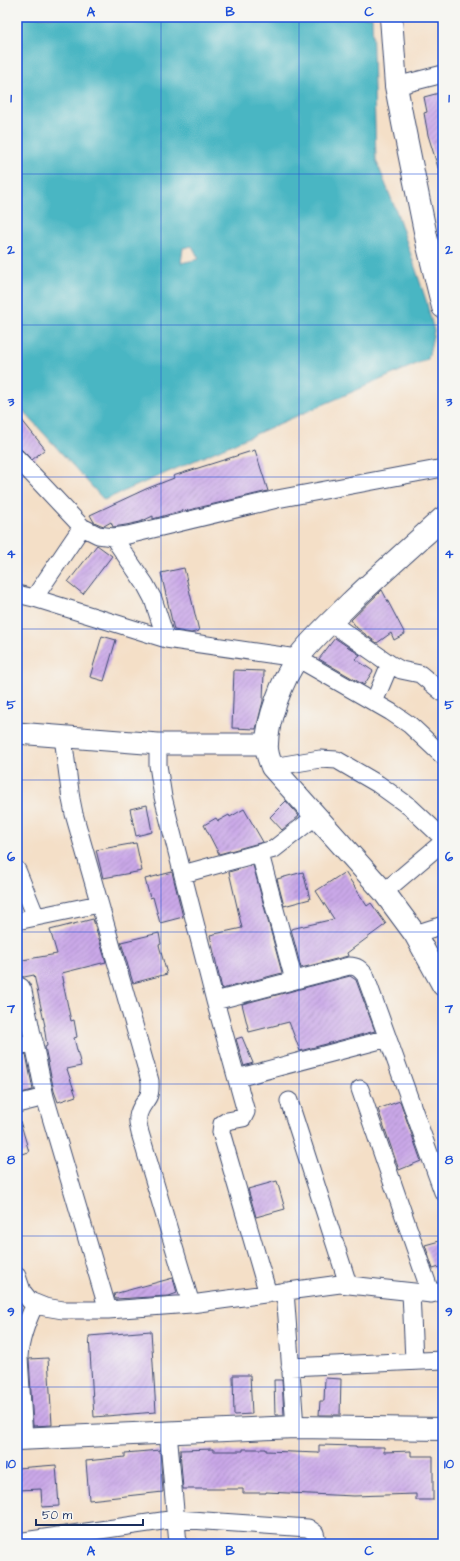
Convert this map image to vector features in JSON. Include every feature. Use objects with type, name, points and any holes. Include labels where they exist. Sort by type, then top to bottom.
[{"type":"main road","points":[[391,17],[396,86],[428,246],[443,307]]},
{"type":"main road","points":[[443,518],[330,622],[297,658],[276,701],[269,726],[267,744],[268,756],[272,767],[384,892],[415,934],[443,985]]},
{"type":"main road","points":[[20,1438],[295,1426],[443,1429]]},
{"type":"street","points":[[396,86],[443,74]]},
{"type":"street","points":[[17,458],[82,527],[98,535],[113,537],[128,535],[277,498],[443,468]]},
{"type":"street","points":[[34,598],[82,527]]},
{"type":"street","points":[[113,537],[146,584],[153,599],[166,639]]},
{"type":"street","points":[[17,594],[166,639],[297,658],[374,702],[410,725],[443,756]]},
{"type":"street","points":[[330,622],[390,664],[401,670],[420,674],[443,693]]},
{"type":"street","points":[[374,702],[390,664]]},
{"type":"street","points":[[17,733],[158,744],[267,744]]},
{"type":"street","points":[[63,737],[74,814],[150,1082],[148,1098],[142,1104],[139,1112],[138,1119],[140,1133],[191,1304]]},
{"type":"street","points":[[158,744],[158,765],[163,797],[215,1001],[246,1112],[243,1118],[227,1121],[222,1124],[221,1132],[268,1294]]},
{"type":"street","points":[[272,767],[320,758],[337,760],[378,784],[410,808],[443,838]]},
{"type":"street","points":[[183,874],[274,850],[316,816]]},
{"type":"street","points":[[384,892],[443,842]]},
{"type":"street","points":[[260,854],[294,980]]},
{"type":"street","points":[[17,870],[36,917]]},
{"type":"street","points":[[17,921],[99,904]]},
{"type":"street","points":[[415,934],[443,925]]},
{"type":"street","points":[[215,1001],[349,966],[355,966],[361,969],[365,975],[443,1192]]},
{"type":"street","points":[[17,985],[22,987],[24,991],[45,1097],[108,1310]]},
{"type":"street","points":[[236,1078],[388,1038]]},
{"type":"street","points":[[17,1046],[34,1042]]},
{"type":"street","points":[[31,1314],[63,1310],[108,1310],[191,1304],[348,1284],[411,1292],[437,1292],[360,1089]]},
{"type":"street","points":[[17,1104],[45,1097]]},
{"type":"street","points":[[289,1101],[348,1284]]},
{"type":"street","points":[[17,1276],[31,1314],[18,1347],[20,1438]]},
{"type":"street","points":[[285,1291],[295,1426]]},
{"type":"street","points":[[411,1292],[414,1361]]},
{"type":"street","points":[[290,1367],[443,1360]]},
{"type":"street","points":[[168,1432],[178,1544]]},
{"type":"street","points":[[17,1542],[176,1519],[308,1528],[315,1533],[318,1544]]},
{"type":"water","points":[[17,17],[372,17],[376,160],[397,213],[426,300],[434,331],[428,359],[104,500],[17,404]],"holes":[[[192,246],[199,259],[181,263],[183,248]]]},
{"type":"building","points":[[443,92],[443,173],[440,174],[428,135],[424,113],[427,112],[424,97]]},
{"type":"building","points":[[17,414],[45,449],[32,460],[17,445]]},
{"type":"building","points":[[255,450],[268,491],[184,510],[153,519],[153,516],[140,522],[113,527],[111,522],[104,526],[94,522],[90,515],[146,489],[174,478],[173,476]]},
{"type":"building","points":[[97,545],[112,556],[83,594],[68,582]]},
{"type":"building","points":[[184,568],[199,631],[191,633],[174,630],[161,573]]},
{"type":"building","points":[[382,590],[405,634],[394,640],[391,633],[377,643],[357,628],[351,620]]},
{"type":"building","points":[[102,636],[116,640],[104,681],[90,677]]},
{"type":"building","points":[[335,638],[360,655],[355,659],[373,671],[364,685],[319,659]]},
{"type":"building","points":[[234,670],[264,671],[263,701],[256,729],[232,728]]},
{"type":"building","points":[[286,801],[299,816],[282,830],[270,817]]},
{"type":"building","points":[[147,805],[152,832],[136,836],[130,809]]},
{"type":"building","points":[[244,809],[263,842],[219,854],[204,825],[216,818],[218,821],[229,815],[230,817]]},
{"type":"building","points":[[136,843],[142,871],[103,878],[96,850]]},
{"type":"building","points":[[253,865],[282,973],[222,989],[210,935],[242,928],[229,872]]},
{"type":"building","points":[[172,872],[183,917],[160,923],[153,897],[150,898],[145,879]]},
{"type":"building","points":[[303,872],[310,899],[284,906],[277,879]]},
{"type":"building","points":[[345,872],[367,906],[371,903],[386,924],[347,953],[348,956],[301,968],[291,929],[334,919],[316,891]]},
{"type":"building","points":[[93,919],[106,962],[62,973],[71,1021],[74,1020],[77,1037],[74,1038],[81,1066],[67,1069],[76,1096],[58,1102],[54,1091],[45,1047],[47,1046],[45,1026],[34,975],[24,977],[17,975],[17,961],[57,954],[50,930]]},
{"type":"building","points":[[159,933],[161,944],[159,945],[167,974],[133,983],[121,942]]},
{"type":"building","points":[[350,976],[356,980],[375,1031],[300,1051],[289,1022],[249,1032],[242,1004]]},
{"type":"building","points":[[242,1037],[253,1063],[244,1066],[236,1039]]},
{"type":"building","points":[[26,1054],[33,1090],[17,1094],[17,1056]]},
{"type":"building","points":[[400,1101],[421,1161],[399,1170],[378,1109]]},
{"type":"building","points":[[20,1121],[29,1152],[17,1155],[17,1122]]},
{"type":"building","points":[[277,1181],[285,1209],[256,1217],[248,1189]]},
{"type":"building","points":[[443,1240],[443,1266],[433,1269],[425,1245]]},
{"type":"building","points":[[173,1278],[177,1293],[169,1296],[115,1299],[114,1294]]},
{"type":"building","points":[[151,1331],[156,1412],[94,1417],[89,1336]]},
{"type":"building","points":[[48,1358],[52,1425],[33,1426],[29,1359]]},
{"type":"building","points":[[233,1375],[250,1375],[252,1414],[234,1415]]},
{"type":"building","points":[[325,1378],[341,1379],[340,1415],[319,1415],[320,1401],[324,1401]]},
{"type":"building","points":[[274,1380],[282,1380],[284,1415],[275,1415]]},
{"type":"building","points":[[319,1445],[384,1447],[384,1452],[411,1451],[411,1456],[433,1456],[433,1500],[416,1500],[416,1494],[354,1496],[266,1492],[243,1493],[243,1489],[183,1489],[180,1450],[213,1449],[213,1451],[243,1451],[243,1449],[266,1449],[266,1451],[319,1453]]},
{"type":"building","points":[[160,1450],[163,1492],[89,1500],[86,1461],[125,1457],[125,1453]]},
{"type":"building","points":[[56,1465],[59,1506],[42,1507],[41,1489],[17,1490],[17,1468]]}]
